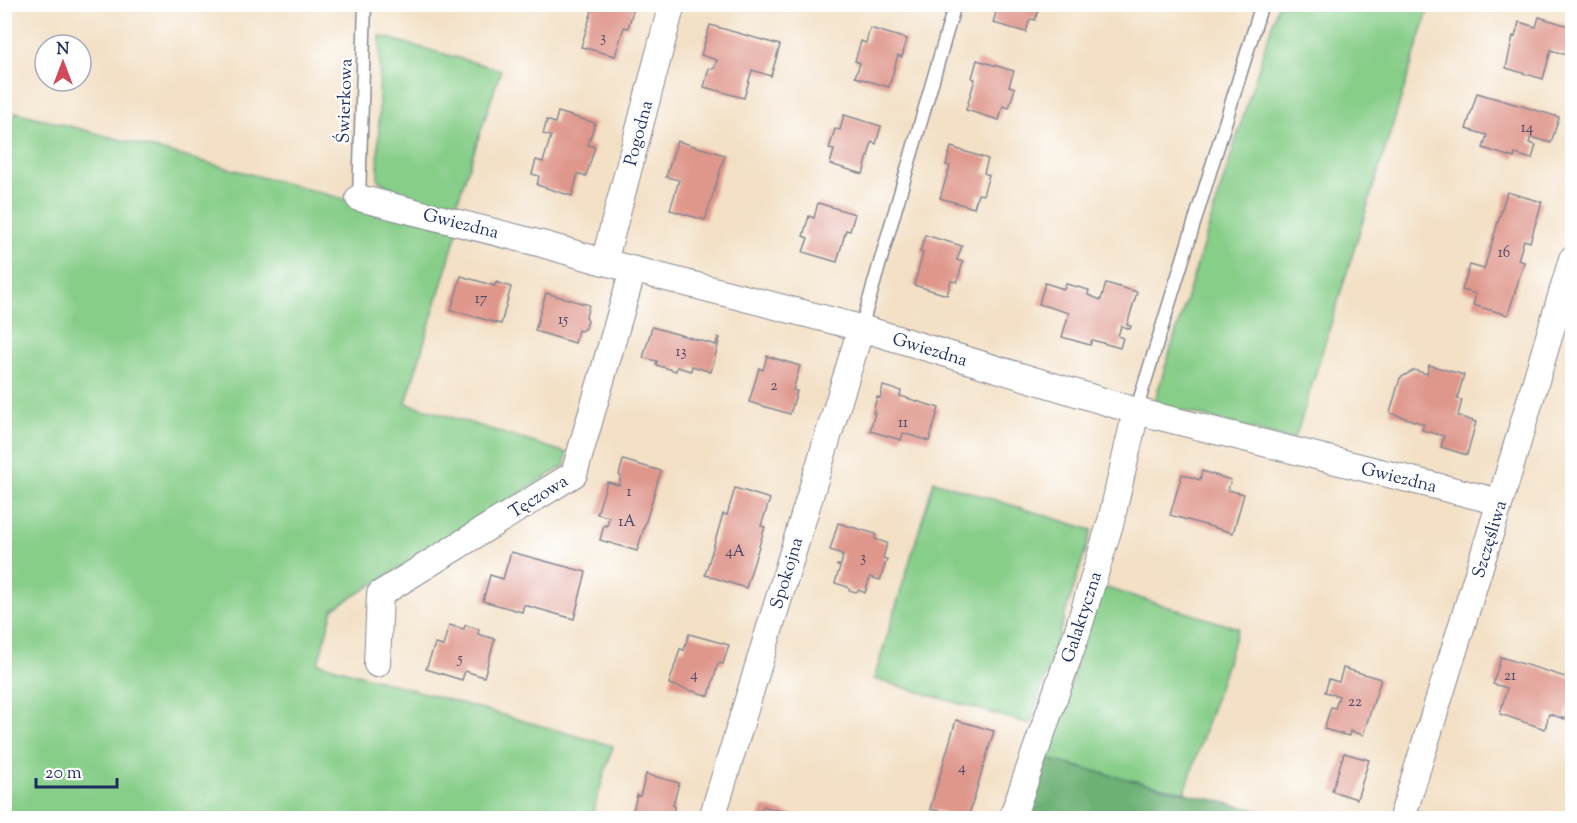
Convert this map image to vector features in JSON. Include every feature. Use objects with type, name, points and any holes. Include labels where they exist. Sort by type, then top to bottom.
[{"type":"street","name":"Pogodna","points":[[604,262],[672,4]]},
{"type":"street","name":"Gwiezdna","points":[[359,198],[861,328],[1136,411],[1500,502]]},
{"type":"street","name":"Szczęśliwa","points":[[1402,819],[1572,259]]},
{"type":"street","name":"Tęczowa","points":[[377,664],[380,594],[574,474],[633,270]]},
{"type":"street","name":"Spokojna","points":[[712,819],[861,328]]},
{"type":"street","name":"Galaktyczna","points":[[1012,819],[1077,633],[1111,521],[1136,411]]},
{"type":"lane","name":"Świerkowa","points":[[359,198],[365,4]]},
{"type":"lane","points":[[861,328],[955,4]]},
{"type":"lane","points":[[1136,411],[1262,4]]},
{"type":"green space","points":[[1278,5],[1430,5],[1297,433],[1292,440],[1154,403]]},
{"type":"green space","points":[[380,36],[501,70],[455,209],[404,196],[378,180]]},
{"type":"green space","points":[[16,112],[458,229],[406,403],[567,453],[564,466],[333,609],[318,663],[613,746],[591,818],[5,818],[4,146]]},
{"type":"green space","points":[[934,481],[1092,530],[1030,724],[874,679]]},
{"type":"green space","points":[[1100,586],[1238,628],[1185,792],[1047,759]]},
{"type":"green space","points":[[1047,759],[1107,774],[1289,818],[1026,818]]},
{"type":"building","points":[[594,4],[635,4],[628,28],[624,27],[615,56],[581,47]]},
{"type":"building","points":[[998,5],[1040,5],[1035,20],[1030,19],[1026,32],[993,23]]},
{"type":"building","points":[[1539,17],[1572,27],[1572,57],[1551,50],[1543,79],[1506,68],[1513,36],[1515,37],[1519,22],[1536,27]]},
{"type":"building","points":[[710,25],[780,45],[771,76],[752,70],[744,98],[704,87],[709,68],[714,69],[717,60],[701,55]]},
{"type":"building","points":[[870,28],[907,39],[902,57],[898,55],[889,87],[855,77],[860,63],[855,61],[861,41],[866,43]]},
{"type":"building","points":[[977,60],[1014,71],[1009,86],[1015,88],[1009,108],[1003,106],[999,120],[966,110],[975,79],[972,78]]},
{"type":"building","points":[[1477,93],[1559,117],[1551,143],[1531,137],[1529,143],[1536,145],[1532,159],[1515,154],[1514,158],[1483,148],[1487,135],[1466,129]]},
{"type":"building","points":[[558,112],[595,123],[588,145],[595,147],[586,176],[578,174],[572,196],[537,185],[539,176],[532,174],[536,160],[543,162],[551,136],[543,134],[547,120],[555,123]]},
{"type":"building","points":[[844,115],[881,126],[876,144],[872,142],[863,174],[830,164],[834,150],[829,149],[835,129],[840,130]]},
{"type":"building","points":[[677,141],[725,155],[705,220],[670,210],[679,180],[666,177]]},
{"type":"building","points":[[951,147],[988,159],[984,173],[989,175],[983,195],[978,194],[974,208],[940,198],[950,166],[946,165]]},
{"type":"building","points":[[1507,192],[1542,202],[1530,242],[1524,240],[1518,260],[1524,262],[1508,315],[1473,305],[1476,294],[1462,290],[1470,265],[1484,269]]},
{"type":"building","points":[[818,203],[855,214],[850,231],[846,230],[837,262],[803,252],[808,238],[803,236],[809,216],[814,218]]},
{"type":"building","points":[[925,235],[962,246],[957,260],[963,262],[957,282],[951,281],[947,295],[914,285],[923,253],[920,252]]},
{"type":"building","points":[[461,276],[495,286],[496,282],[511,287],[501,324],[451,310]]},
{"type":"building","points":[[1045,283],[1064,289],[1066,284],[1089,290],[1088,295],[1101,300],[1106,283],[1137,292],[1127,325],[1131,326],[1130,329],[1121,326],[1118,336],[1123,338],[1120,348],[1092,340],[1090,345],[1062,337],[1069,313],[1039,304]]},
{"type":"building","points":[[546,293],[589,305],[586,328],[578,330],[575,343],[535,331]]},
{"type":"building","points":[[652,327],[716,345],[718,337],[720,338],[711,372],[692,366],[691,371],[677,367],[676,371],[656,365],[657,361],[643,358]]},
{"type":"building","points":[[767,356],[800,366],[793,390],[797,391],[790,414],[749,402],[759,368],[763,370]]},
{"type":"building","points":[[1429,365],[1464,375],[1457,399],[1462,400],[1458,416],[1476,422],[1467,455],[1441,447],[1444,436],[1422,430],[1424,424],[1390,413],[1400,378],[1414,370],[1427,374]]},
{"type":"building","points":[[883,386],[901,391],[900,396],[939,408],[929,441],[903,433],[901,440],[870,431],[877,397],[880,398]]},
{"type":"building","points":[[623,460],[661,471],[637,551],[600,540],[609,517],[597,514],[607,482],[619,485]]},
{"type":"building","points":[[1202,471],[1231,480],[1228,490],[1244,494],[1233,533],[1170,515],[1182,474],[1200,480]]},
{"type":"building","points":[[735,488],[770,499],[761,526],[765,527],[746,588],[705,575],[723,514],[727,515]]},
{"type":"building","points":[[838,523],[876,534],[875,539],[887,543],[883,558],[887,559],[880,580],[870,577],[865,593],[859,590],[856,592],[849,590],[848,587],[835,583],[840,567],[836,565],[841,565],[843,556],[830,550]]},
{"type":"building","points":[[511,552],[586,572],[574,619],[524,605],[522,612],[483,601],[490,575],[503,579]]},
{"type":"building","points":[[449,625],[464,629],[465,625],[479,629],[478,634],[495,639],[484,677],[465,671],[462,680],[426,669],[435,644],[443,646]]},
{"type":"building","points":[[689,634],[729,645],[723,664],[718,663],[709,696],[669,684],[680,649],[684,650]]},
{"type":"building","points":[[1501,657],[1572,679],[1572,690],[1565,719],[1549,714],[1545,729],[1500,714],[1507,688],[1493,684]]},
{"type":"building","points":[[1343,668],[1381,679],[1363,735],[1350,731],[1349,736],[1324,729],[1331,707],[1335,708],[1339,696],[1325,692],[1329,679],[1339,682]]},
{"type":"building","points":[[956,720],[994,731],[968,818],[930,809]]},
{"type":"building","points":[[1344,753],[1369,760],[1357,799],[1332,791]]},
{"type":"building","points":[[646,774],[679,783],[672,818],[631,818]]},
{"type":"building","points":[[763,806],[803,818],[759,818]]}]
